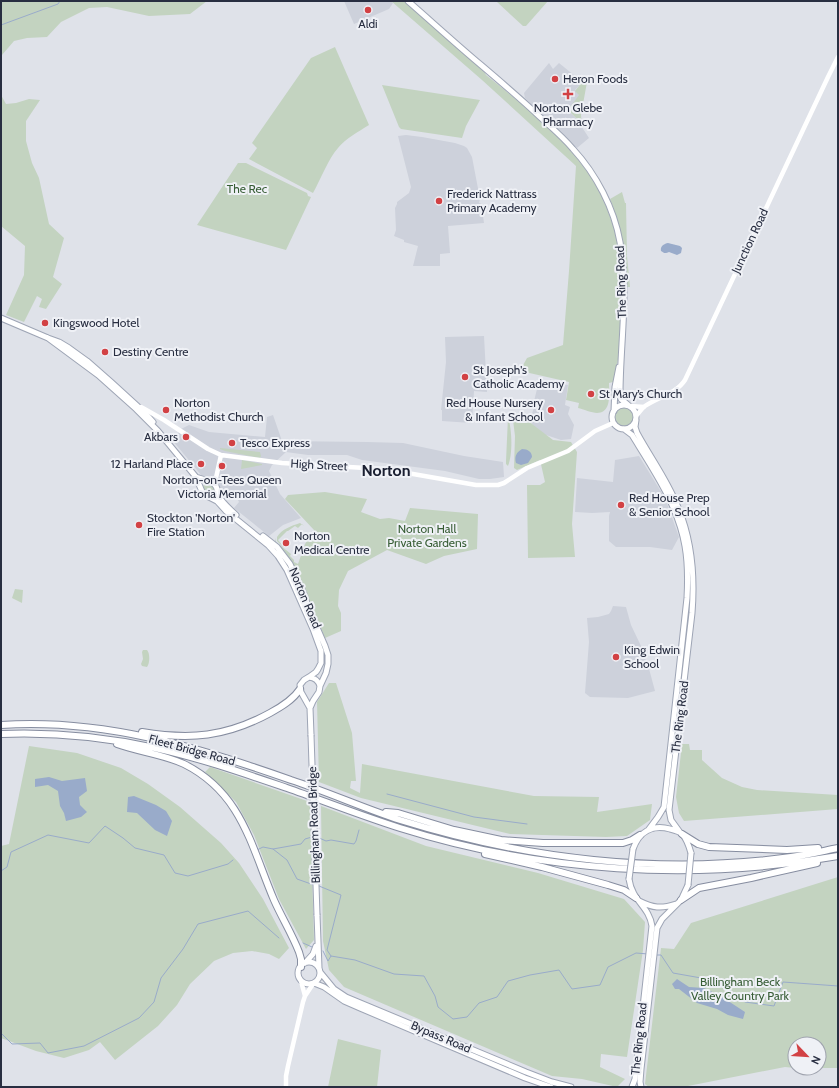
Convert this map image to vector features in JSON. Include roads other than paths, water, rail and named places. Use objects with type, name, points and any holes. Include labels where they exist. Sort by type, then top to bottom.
[{"type":"highway","points":[[100,728],[178,737],[213,734],[234,729],[255,721],[279,708],[302,691]]},
{"type":"highway","name":"Fleet Bridge Road","points":[[1,725],[50,725],[100,728],[152,738],[220,756],[291,780],[376,812]]},
{"type":"highway","name":"Fleet Bridge Road","points":[[1,734],[52,734],[101,739],[154,748],[211,763],[287,788],[399,828],[434,838]]},
{"type":"highway","points":[[101,739],[171,758],[200,774],[211,782],[224,795],[234,808],[254,845],[274,899],[299,952],[303,965]]},
{"type":"highway","points":[[376,812],[433,830],[490,844],[554,855],[611,862],[668,864],[741,862],[792,857],[838,847]]},
{"type":"highway","points":[[376,812],[398,813],[454,830],[512,842],[618,843],[627,842],[640,835]]},
{"type":"highway","points":[[680,832],[698,844],[709,847],[787,850],[838,847]]},
{"type":"highway","points":[[434,838],[486,850],[554,862],[637,869],[729,869],[769,866],[838,857]]},
{"type":"highway","points":[[434,838],[459,848],[542,867],[608,885],[624,890],[637,899]]},
{"type":"highway","points":[[679,902],[699,888],[777,872],[838,857]]},
{"type":"main road","name":"The Ring Road","points":[[408,1],[499,80],[560,136],[581,159],[596,181],[611,213],[620,241],[623,268],[620,394],[621,399],[629,405]]},
{"type":"main road","name":"Junction Road","points":[[636,418],[644,407],[674,391],[685,380],[838,57]]},
{"type":"main road","points":[[3,319],[59,342],[86,360],[134,403],[153,422],[158,431]]},
{"type":"main road","points":[[48,338],[98,375],[136,409],[158,431],[196,477],[203,494],[211,497],[215,496],[217,489],[216,478],[221,455]]},
{"type":"main road","name":"The Ring Road","points":[[614,411],[615,382],[621,361]]},
{"type":"main road","name":"High Street","points":[[134,403],[164,420],[208,449],[221,455],[282,463],[382,469],[476,486],[498,485],[527,468],[568,452],[595,431],[613,423]]},
{"type":"main road","points":[[629,405],[634,409],[636,418],[631,427],[624,429],[616,426],[613,423],[612,418],[614,411],[619,406],[623,404],[644,407]]},
{"type":"main road","name":"The Ring Road","points":[[636,418],[635,427],[637,433],[672,493],[682,516],[692,561],[693,585],[691,618],[669,810],[671,820],[680,832]]},
{"type":"main road","name":"The Ring Road","points":[[624,429],[632,435],[673,508],[681,528],[687,565],[686,598],[664,807],[658,818],[649,829]]},
{"type":"main road","points":[[196,477],[211,481],[216,478]]},
{"type":"main road","points":[[200,486],[205,480]]},
{"type":"main road","points":[[211,481],[217,489]]},
{"type":"main road","name":"Norton Road","points":[[217,489],[218,495],[227,506],[276,548],[290,564],[304,594],[328,655],[326,673],[320,686]]},
{"type":"main road","name":"Norton Road","points":[[211,497],[268,545],[278,556],[287,570],[321,651],[321,663],[316,672],[309,678]]},
{"type":"main road","points":[[312,678],[317,680],[320,689],[310,708],[302,691],[302,682],[312,678]]},
{"type":"main road","points":[[302,691],[308,697],[314,697],[317,695]]},
{"type":"main road","name":"Billingham Road Bridge","points":[[310,708],[320,970]]},
{"type":"main road","points":[[665,827],[680,832],[686,840],[691,854],[688,885],[679,902],[664,907],[655,908],[646,905],[637,899],[630,886],[629,879],[633,849],[640,835],[649,829],[665,827]]},
{"type":"main road","name":"The Ring Road","points":[[637,899],[647,911],[651,920],[652,949]]},
{"type":"main road","name":"The Ring Road","points":[[632,1087],[635,1080],[650,958],[657,928],[662,919],[679,902]]},
{"type":"main road","points":[[305,996],[298,973],[313,954],[318,941]]},
{"type":"main road","name":"The Ring Road","points":[[641,1087],[640,1082],[650,958]]},
{"type":"main road","points":[[286,1087],[286,1072],[305,996],[319,978],[320,970],[318,966],[312,963],[303,965]]},
{"type":"main road","name":"Bypass Road","points":[[320,970],[334,988],[346,997],[526,1072],[552,1082],[571,1087]]},
{"type":"main road","points":[[301,980],[306,984],[313,984]]},
{"type":"main road","name":"Bypass Road","points":[[313,984],[324,987],[344,1001],[360,1008],[518,1075],[551,1087]]},
{"type":"water","points":[[668,243],[680,246],[682,248],[681,253],[677,255],[661,251],[661,248]]},
{"type":"water","points":[[522,449],[529,451],[532,457],[528,463],[521,465],[516,463],[515,458],[517,453]]},
{"type":"water","points":[[49,777],[62,781],[85,778],[87,791],[79,797],[80,805],[87,812],[81,817],[66,821],[60,806],[58,791],[48,785],[35,787],[35,779]]},
{"type":"water","points":[[134,796],[166,811],[172,821],[167,836],[155,830],[137,813],[127,812],[128,797]]},
{"type":"water","points":[[677,979],[689,987],[704,988],[719,995],[745,1012],[743,1019],[697,1003],[679,989],[675,989],[672,984]]},
{"type":"waterway","points":[[1,25],[58,4],[60,1]]},
{"type":"waterway","points":[[387,794],[474,817],[527,824]]},
{"type":"waterway","points":[[1,871],[7,867],[11,852],[48,835],[89,843],[105,826],[135,848],[164,855],[175,873],[188,876],[228,864],[233,860]]},
{"type":"waterway","points":[[317,837],[326,841],[331,840],[354,844],[359,830]]},
{"type":"waterway","points":[[257,850],[263,847],[273,849],[301,844],[305,839],[312,837]]},
{"type":"waterway","points":[[273,849],[287,860],[297,879],[314,885]]},
{"type":"waterway","points":[[319,886],[341,895],[327,950],[331,956]]},
{"type":"waterway","points":[[1,1033],[12,1044],[40,1043],[48,1053],[84,1046],[139,1018],[154,1002],[161,978],[183,949],[198,924],[248,911],[279,938]]},
{"type":"waterway","points":[[303,943],[312,947]]},
{"type":"waterway","points":[[323,951],[328,961],[331,956],[355,960],[394,974],[424,976],[435,996],[438,1007],[453,1019],[467,1017],[479,1003],[497,997],[508,981],[530,975],[559,970],[572,989],[600,985],[608,967],[636,953],[648,954]]},
{"type":"waterway","points":[[657,955],[661,955],[673,973],[718,981],[745,1002],[774,1006],[783,982],[838,986]]},
{"type":"place","name":"Aldi","points":[[368,10]]},
{"type":"place","name":"Heron Foods","points":[[555,79]]},
{"type":"place","name":"Norton Glebe Pharmacy","points":[[568,94]]},
{"type":"place","name":"Frederick Nattrass Primary Academy","points":[[439,201]]},
{"type":"place","name":"Kingswood Hotel","points":[[45,323]]},
{"type":"place","name":"Destiny Centre","points":[[105,352]]},
{"type":"place","name":"St Joseph's Catholic Academy","points":[[465,377]]},
{"type":"place","name":"St Mary’s Church","points":[[591,394]]},
{"type":"place","name":"Norton Methodist Church","points":[[166,410]]},
{"type":"place","name":"Red House Nursery & Infant School","points":[[551,410]]},
{"type":"place","name":"Akbars","points":[[186,437]]},
{"type":"place","name":"Tesco Express","points":[[232,443]]},
{"type":"place","name":"12 Harland Place","points":[[201,464]]},
{"type":"place","name":"Norton-on-Tees Queen Victoria Memorial","points":[[222,466]]},
{"type":"place","name":"Red House Prep & Senior School","points":[[621,505]]},
{"type":"place","name":"Stockton 'Norton' Fire Station","points":[[139,525]]},
{"type":"place","name":"Norton Medical Centre","points":[[286,543]]},
{"type":"place","name":"King Edwin School","points":[[616,657]]},
{"type":"district","name":"Norton","points":[[386,470]]},
{"type":"park label","name":"The Rec","points":[[247,189]]},
{"type":"park label","name":"Norton Hall Private Gardens","points":[[427,536]]},
{"type":"park label","name":"Billingham Beck Valley Country Park","points":[[740,989]]}]
